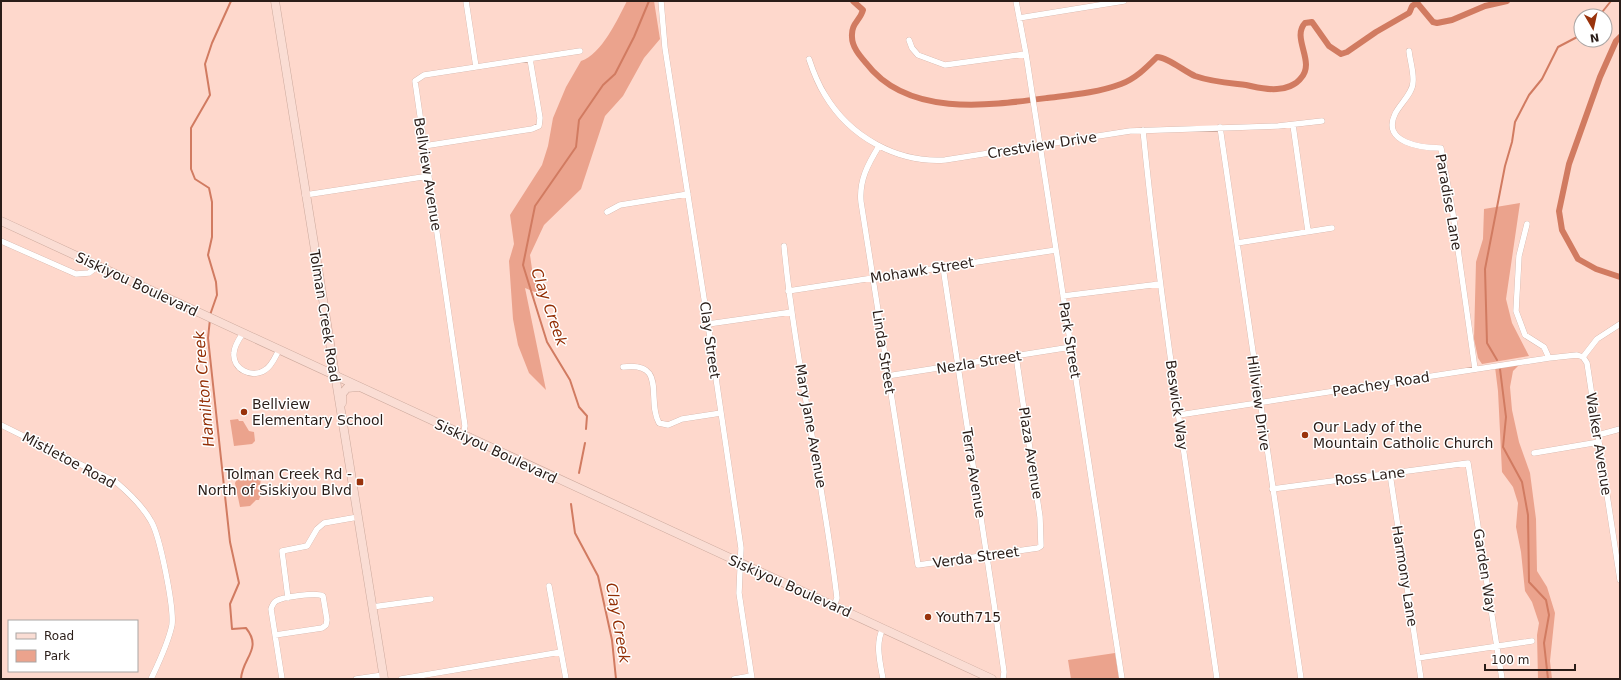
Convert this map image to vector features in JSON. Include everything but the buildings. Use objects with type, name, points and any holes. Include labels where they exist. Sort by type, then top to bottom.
[{"type":"main road","name":"Tolman Creek Road","points":[[275,1],[344,443],[358,517],[383,677]]},
{"type":"main road","name":"Siskiyou Boulevard","points":[[1,221],[883,628],[988,678]]},
{"type":"main road","points":[[344,443],[347,431],[342,394],[347,388],[358,387]]},
{"type":"street","points":[[466,1],[476,67]]},
{"type":"street","name":"Clay Street","points":[[661,1],[665,48],[741,548],[739,593],[751,678]]},
{"type":"street","name":"Park Street","points":[[1016,1],[1026,54],[1122,679]]},
{"type":"street","points":[[1020,18],[1124,1]]},
{"type":"street","points":[[909,40],[912,48],[918,55],[945,64],[1026,54]]},
{"type":"street","name":"Bellview Avenue","points":[[462,435],[465,426],[429,176],[414,84],[416,79],[424,75],[580,51]]},
{"type":"street","name":"Paradise Lane","points":[[1409,51],[1414,83],[1395,115],[1392,126],[1396,136],[1409,144],[1423,148],[1441,148],[1453,214],[1475,369]]},
{"type":"street","points":[[424,146],[532,129],[539,126],[540,118],[530,59]]},
{"type":"street","name":"Crestview Drive","points":[[809,59],[821,89],[837,112],[856,132],[879,146],[908,157],[935,161],[1143,130],[1293,125],[1322,121]]},
{"type":"street","points":[[1293,125],[1308,231]]},
{"type":"street","name":"Hillview Drive","points":[[1220,128],[1259,404],[1301,679]]},
{"type":"street","name":"Beswick Way","points":[[1143,130],[1148,189],[1160,284],[1217,679]]},
{"type":"street","name":"Linda Street","points":[[879,146],[865,172],[860,192],[916,562]]},
{"type":"street","points":[[305,194],[429,176]]},
{"type":"street","points":[[607,212],[620,205],[688,194]]},
{"type":"street","points":[[1527,224],[1519,256],[1516,311],[1525,335],[1544,347],[1549,358]]},
{"type":"street","points":[[1236,243],[1332,228]]},
{"type":"street","points":[[1,241],[72,273],[89,273],[98,266]]},
{"type":"street","name":"Mary Jane Avenue","points":[[784,246],[788,291],[828,519],[837,598],[834,606]]},
{"type":"street","name":"Mohawk Street","points":[[788,291],[1056,250]]},
{"type":"street","name":"Terra Avenue","points":[[943,267],[987,555],[1004,672],[1003,679]]},
{"type":"street","points":[[1063,296],[1160,284]]},
{"type":"street","points":[[708,324],[792,312]]},
{"type":"street","points":[[1583,357],[1597,339],[1620,324]]},
{"type":"street","points":[[243,333],[234,352],[236,364],[241,370],[256,373],[264,371],[279,350]]},
{"type":"street","name":"Nezla Street","points":[[887,376],[1071,347]]},
{"type":"street","name":"Peachey Road","points":[[1179,415],[1259,404],[1549,358],[1577,355],[1583,357]]},
{"type":"street","name":"Plaza Avenue","points":[[1016,356],[1042,530],[1042,542],[1041,546],[1038,548]]},
{"type":"street","name":"Walker Avenue","points":[[1583,357],[1586,363],[1598,435],[1620,580]]},
{"type":"street","points":[[623,367],[641,368],[651,375],[654,385],[656,416],[660,424],[668,425],[682,419],[721,413]]},
{"type":"street","name":"Mistletoe Road","points":[[1,425],[116,482],[131,495],[151,521],[169,590],[172,614],[170,633],[151,679]]},
{"type":"street","points":[[1598,435],[1620,429]]},
{"type":"street","points":[[1534,453],[1599,442]]},
{"type":"street","name":"Ross Lane","points":[[1272,489],[1468,463]]},
{"type":"street","name":"Garden Way","points":[[1468,463],[1502,679]]},
{"type":"street","name":"Harmony Lane","points":[[1390,474],[1421,679]]},
{"type":"street","points":[[288,598],[282,552],[286,549],[307,546],[317,529],[324,522],[358,517]]},
{"type":"street","name":"Verda Street","points":[[916,562],[920,565],[1038,548]]},
{"type":"street","points":[[549,586],[566,679]]},
{"type":"street","points":[[275,635],[324,627],[327,623],[323,596],[319,593],[288,598],[276,601],[271,609],[275,635],[282,679]]},
{"type":"street","points":[[372,607],[431,600]]},
{"type":"street","points":[[883,628],[878,638],[878,650],[883,679]]},
{"type":"street","points":[[1418,658],[1532,641]]},
{"type":"street","points":[[400,679],[560,652]]},
{"type":"street","points":[[356,679],[383,677]]},
{"type":"street","points":[[734,679],[751,678]]},
{"type":"green space","points":[[627,1],[654,1],[660,39],[644,58],[623,96],[605,116],[581,189],[544,225],[530,255],[532,269],[545,296],[525,288],[546,390],[529,373],[518,345],[513,319],[509,261],[514,244],[510,215],[542,165],[548,146],[553,118],[566,87],[581,61],[596,51],[608,36]]},
{"type":"green space","points":[[1520,203],[1506,299],[1512,323],[1529,356],[1482,364],[1478,358],[1474,339],[1476,262],[1483,239],[1484,209]]},
{"type":"green space","points":[[1519,365],[1513,371],[1510,387],[1512,410],[1519,442],[1530,473],[1536,519],[1537,571],[1547,587],[1555,613],[1550,661],[1552,679],[1538,679],[1537,635],[1539,623],[1532,602],[1525,591],[1521,552],[1516,527],[1518,503],[1513,487],[1502,472],[1498,391],[1495,367]]},
{"type":"green space","points":[[238,419],[239,421],[243,421],[249,431],[254,432],[255,441],[252,444],[234,446],[230,420]]},
{"type":"green space","points":[[259,475],[261,479],[260,485],[258,485],[257,489],[262,491],[259,500],[256,500],[250,506],[240,507],[235,483],[237,479]]},
{"type":"green space","points":[[1115,653],[1119,679],[1071,679],[1068,660]]},
{"type":"waterway","name":"Hamilton Creek","points":[[210,315],[217,295],[216,282],[208,255],[212,237],[212,202],[209,188],[195,179],[191,169],[191,128],[210,95],[205,64],[212,43],[231,1]]},
{"type":"waterway","name":"Clay Creek","points":[[586,429],[587,416],[579,407],[570,380],[547,342],[523,265],[535,206],[576,147],[579,120],[603,85],[615,74],[634,37],[649,1]]},
{"type":"waterway","points":[[853,1],[863,10],[853,28],[853,44],[861,57],[883,80],[903,92],[925,100],[949,104],[974,105],[999,104],[1075,95],[1103,90],[1121,84],[1136,76],[1157,57],[1171,62],[1195,76],[1208,80],[1265,89],[1283,88],[1296,83],[1305,72],[1306,65],[1301,36],[1301,29],[1305,23],[1312,22],[1329,46],[1341,54],[1347,52],[1376,32],[1409,13],[1412,6],[1415,4],[1418,4],[1433,22],[1437,23],[1452,20],[1485,6],[1507,1]]},
{"type":"waterway","points":[[1605,8],[1611,1]]},
{"type":"waterway","points":[[1620,37],[1616,41],[1600,77],[1569,164],[1559,211],[1562,230],[1578,259],[1596,269],[1620,277]]},
{"type":"waterway","points":[[1497,360],[1487,343],[1485,269],[1515,122],[1529,95],[1542,79],[1558,47],[1573,39]]},
{"type":"waterway","name":"Hamilton Creek","points":[[210,319],[208,338],[230,542],[239,583],[230,604],[232,629],[246,628],[251,635],[253,642],[250,654],[242,672],[241,679]]},
{"type":"waterway","points":[[1500,369],[1506,417],[1503,447],[1522,482],[1528,515],[1529,582],[1546,600],[1549,615],[1544,643],[1548,679]]},
{"type":"waterway","name":"Clay Creek","points":[[579,473],[585,443]]},
{"type":"waterway","name":"Clay Creek","points":[[571,504],[575,533],[598,576],[612,640],[616,679]]},
{"type":"place","name":"Bellview Elementary School","points":[[244,412]]},
{"type":"place","name":"Our Lady of the Mountain Catholic Church","points":[[1305,435]]},
{"type":"place","name":"Tolman Creek Rd - North of Siskiyou Blvd","points":[[360,482]]},
{"type":"place","name":"Youth715","points":[[928,617]]}]
